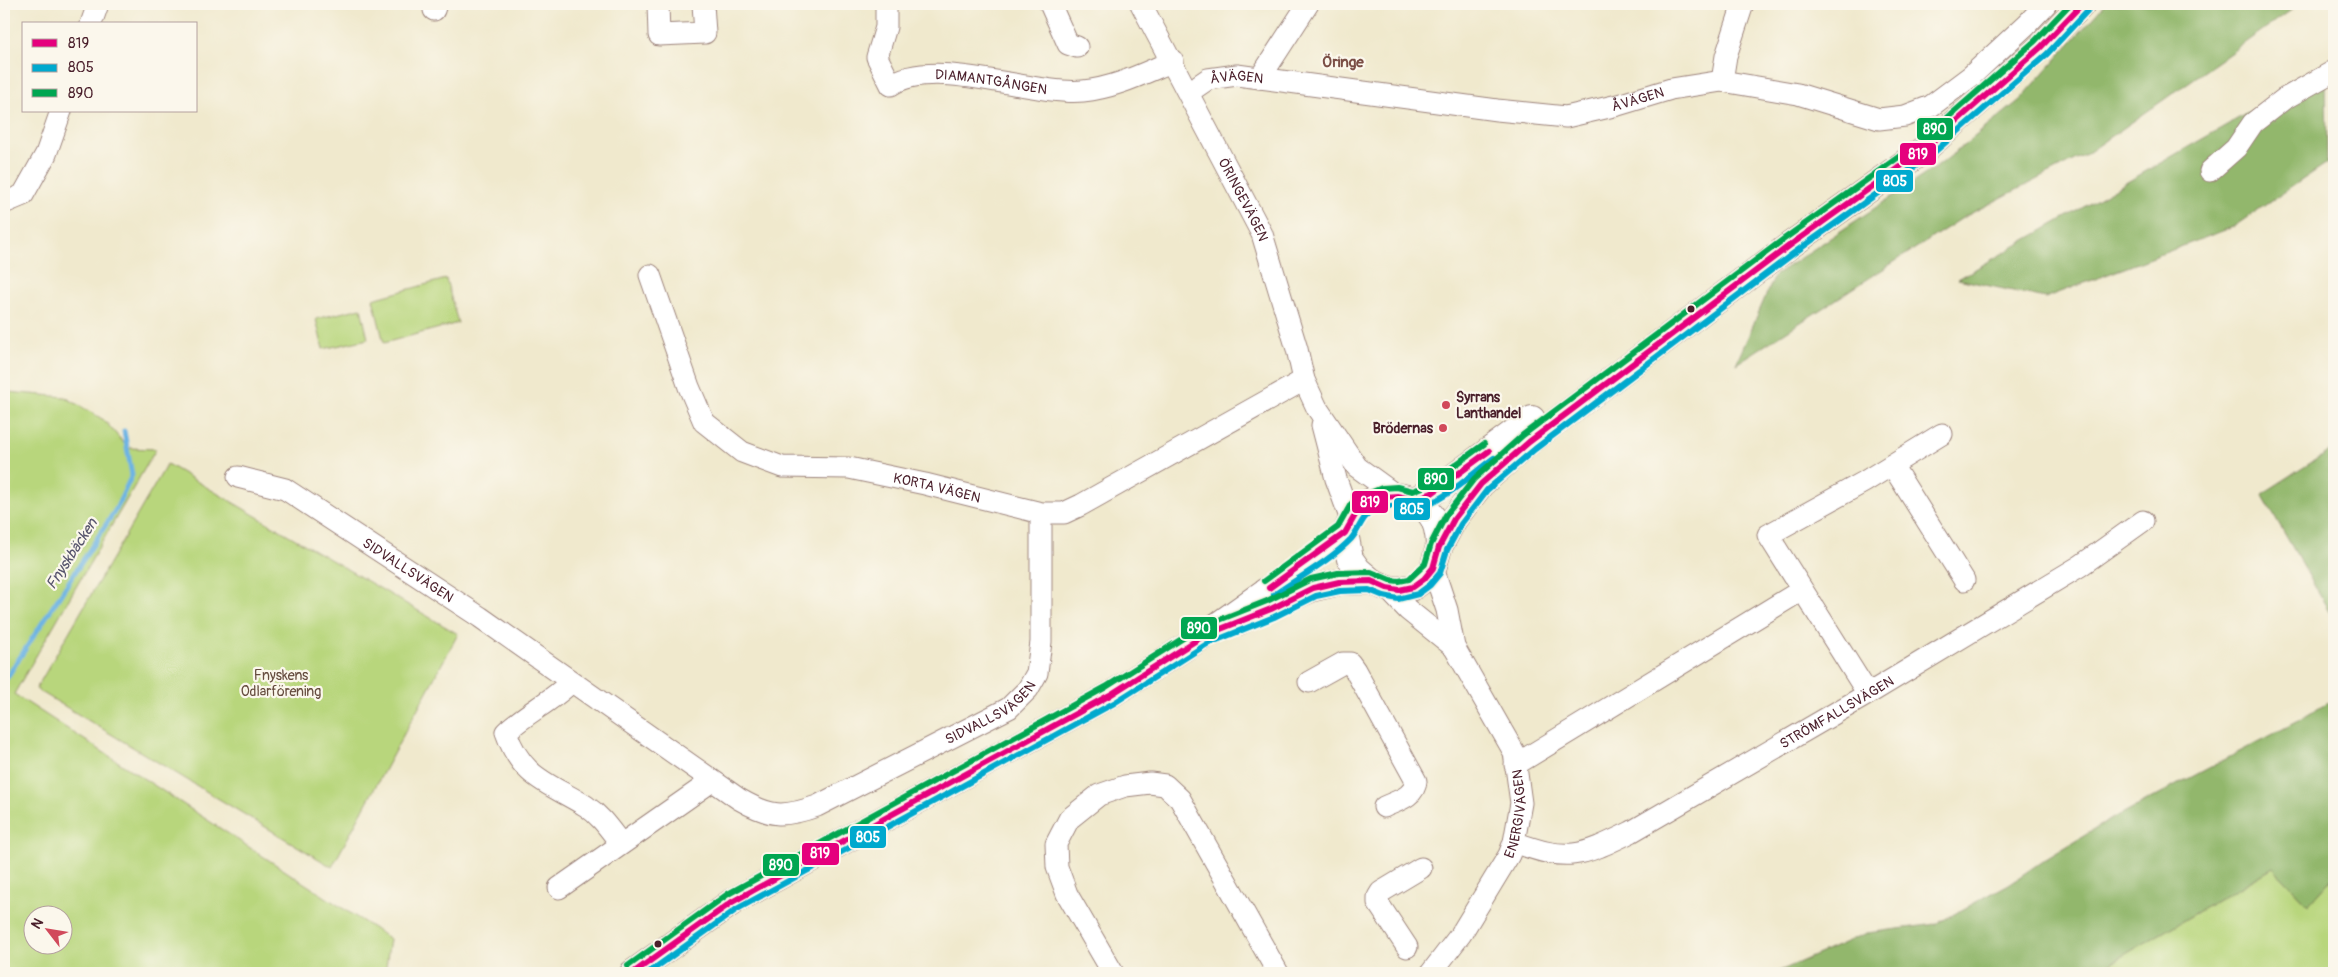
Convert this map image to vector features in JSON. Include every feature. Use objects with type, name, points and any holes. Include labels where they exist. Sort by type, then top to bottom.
[{"type":"main road","points":[[1203,636],[1271,609],[1313,588],[1339,582],[1379,585],[1399,590],[1413,587],[1424,579],[1454,519],[1480,484],[1529,442],[1789,246],[1926,148],[2041,47],[2082,4]]},
{"type":"main road","points":[[633,973],[732,902],[1110,695],[1203,636],[1329,546],[1348,527],[1358,510],[1370,502],[1383,497],[1405,498],[1432,493],[1726,280],[1789,246]]},
{"type":"main road","points":[[1405,498],[1427,510],[1434,519],[1438,533],[1436,558]]},
{"type":"main road","points":[[1348,527],[1350,559],[1358,570],[1379,585]]},
{"type":"street","points":[[92,22],[98,4]]},
{"type":"street","points":[[658,4],[659,36],[705,33],[704,4]]},
{"type":"street","name":"DIAMANTGÅNGEN","points":[[886,4],[886,27],[877,57],[891,85],[914,77],[945,74],[1081,91],[1108,87],[1173,61]]},
{"type":"street","points":[[1050,4],[1068,44],[1077,47]]},
{"type":"street","name":"ÖRINGEVÄGEN","points":[[1141,4],[1173,61],[1262,234],[1297,349],[1304,380],[1317,408],[1357,466],[1405,498]]},
{"type":"street","points":[[1260,78],[1308,4]]},
{"type":"street","points":[[1722,81],[1726,56],[1743,4]]},
{"type":"street","name":"ÅVÄGEN","points":[[1189,92],[1208,79],[1237,75],[1497,110],[1566,117],[1671,89],[1722,81],[1798,94],[1879,119],[1904,116],[1931,106],[1971,76],[2046,4]]},
{"type":"street","points":[[2210,171],[2236,148],[2253,123],[2284,99],[2334,72]]},
{"type":"street","points":[[4,203],[23,195],[46,154],[61,112]]},
{"type":"street","name":"KORTA VÄGEN","points":[[650,275],[689,388],[704,422],[742,452],[782,467],[849,468],[925,484],[1041,513],[1064,513],[1081,505],[1304,380]]},
{"type":"street","name":"ÖRINGEVÄGEN","points":[[1317,408],[1348,527]]},
{"type":"street","points":[[1868,694],[1768,535],[1892,465],[1942,434]]},
{"type":"street","points":[[1892,465],[1964,580]]},
{"type":"street","name":"SIDVALLSVÄGEN","points":[[238,477],[285,489],[411,570],[712,781],[761,812],[793,815],[817,806],[1008,708],[1028,689],[1037,673],[1041,642],[1041,513]]},
{"type":"street","name":"STRÖMFALLSVÄGEN","points":[[1514,842],[1544,853],[1559,855],[1594,850],[1630,832],[1868,694],[2080,566],[2143,521]]},
{"type":"street","name":"ENERGIVÄGEN","points":[[1431,973],[1461,934],[1464,926],[1503,865],[1514,842],[1521,803],[1514,752],[1454,647],[1446,610],[1439,593],[1436,558]]},
{"type":"street","name":"ENERGIVÄGEN","points":[[1379,585],[1454,647]]},
{"type":"street","points":[[1515,765],[1802,590]]},
{"type":"street","points":[[1309,682],[1343,663],[1350,663],[1356,670],[1416,782],[1415,789],[1410,794],[1384,807]]},
{"type":"street","points":[[571,682],[545,704],[520,720],[506,732],[512,751],[532,776],[587,807],[602,819],[621,844]]},
{"type":"street","points":[[559,888],[712,781]]},
{"type":"street","points":[[1113,973],[1067,894],[1057,867],[1056,844],[1069,819],[1099,795],[1125,786],[1150,783],[1165,785],[1180,799],[1278,973]]},
{"type":"street","points":[[1406,947],[1378,903],[1378,897],[1381,892],[1421,868]]},
{"type":"green space","points":[[2105,4],[2300,4],[2088,153],[1964,217],[1736,364],[1775,275],[1942,163],[2020,100]]},
{"type":"green space","points":[[2326,68],[2327,163],[2233,227],[2045,298],[1958,279]]},
{"type":"green space","points":[[446,279],[458,323],[384,343],[373,299]]},
{"type":"green space","points":[[361,308],[368,339],[323,349],[316,319]]},
{"type":"green space","points":[[8,392],[65,397],[104,420],[128,448],[156,449],[14,694],[390,939],[385,973],[4,973],[4,395]]},
{"type":"green space","points":[[2334,448],[2334,620],[2262,494]]},
{"type":"green space","name":"Fnyskens Odlarförening","points":[[167,464],[458,634],[332,867],[36,689]]},
{"type":"green space","points":[[2334,699],[2334,876],[2308,905],[2273,868],[2112,962],[2113,973],[1775,973],[1867,933],[1936,924],[2009,884],[2110,820],[2298,721]]},
{"type":"green space","points":[[2273,868],[2308,905],[2334,876],[2334,973],[2113,973],[2112,962]]},
{"type":"waterway","name":"Fnyskbäcken","points":[[4,682],[116,509],[132,475],[124,431]]},
{"type":"transit line","name":"890","points":[[628,966],[728,894],[1106,687],[1199,628],[1267,601],[1311,579],[1338,573],[1371,572],[1390,580],[1409,579],[1425,564],[1431,544],[1446,515],[1474,479],[1523,435],[1784,239],[1921,141],[2035,41],[2070,4]]},
{"type":"transit line","name":"819","points":[[633,973],[732,902],[1110,695],[1203,636],[1271,609],[1313,588],[1339,582],[1371,581],[1387,588],[1399,590],[1413,587],[1424,579],[1433,568],[1439,547],[1454,519],[1481,484],[1529,442],[1789,246],[1926,148],[2041,47],[2082,4]]},
{"type":"transit line","name":"805","points":[[648,973],[737,909],[1114,703],[1207,644],[1274,617],[1316,596],[1340,591],[1369,590],[1398,599],[1418,594],[1430,585],[1440,573],[1447,550],[1461,524],[1487,490],[1535,449],[1794,253],[1931,155],[2047,54],[2088,10]]},
{"type":"transit line","name":"890","points":[[1264,581],[1338,527],[1351,504],[1365,495],[1382,488],[1397,487],[1413,491],[1428,485],[1484,444]]},
{"type":"transit line","name":"819","points":[[1269,588],[1345,533],[1358,510],[1370,502],[1383,497],[1397,496],[1413,500],[1432,493],[1489,451]]},
{"type":"transit line","name":"805","points":[[1274,595],[1343,547],[1354,535],[1366,516],[1374,510],[1386,506],[1409,509],[1424,506],[1456,488],[1494,458]]},
{"type":"place","name":"Syrrans Lanthandel","points":[[1446,405]]},
{"type":"place","name":"Brödernas","points":[[1443,428]]},
{"type":"district","name":"Öringe","points":[[1343,62]]}]
